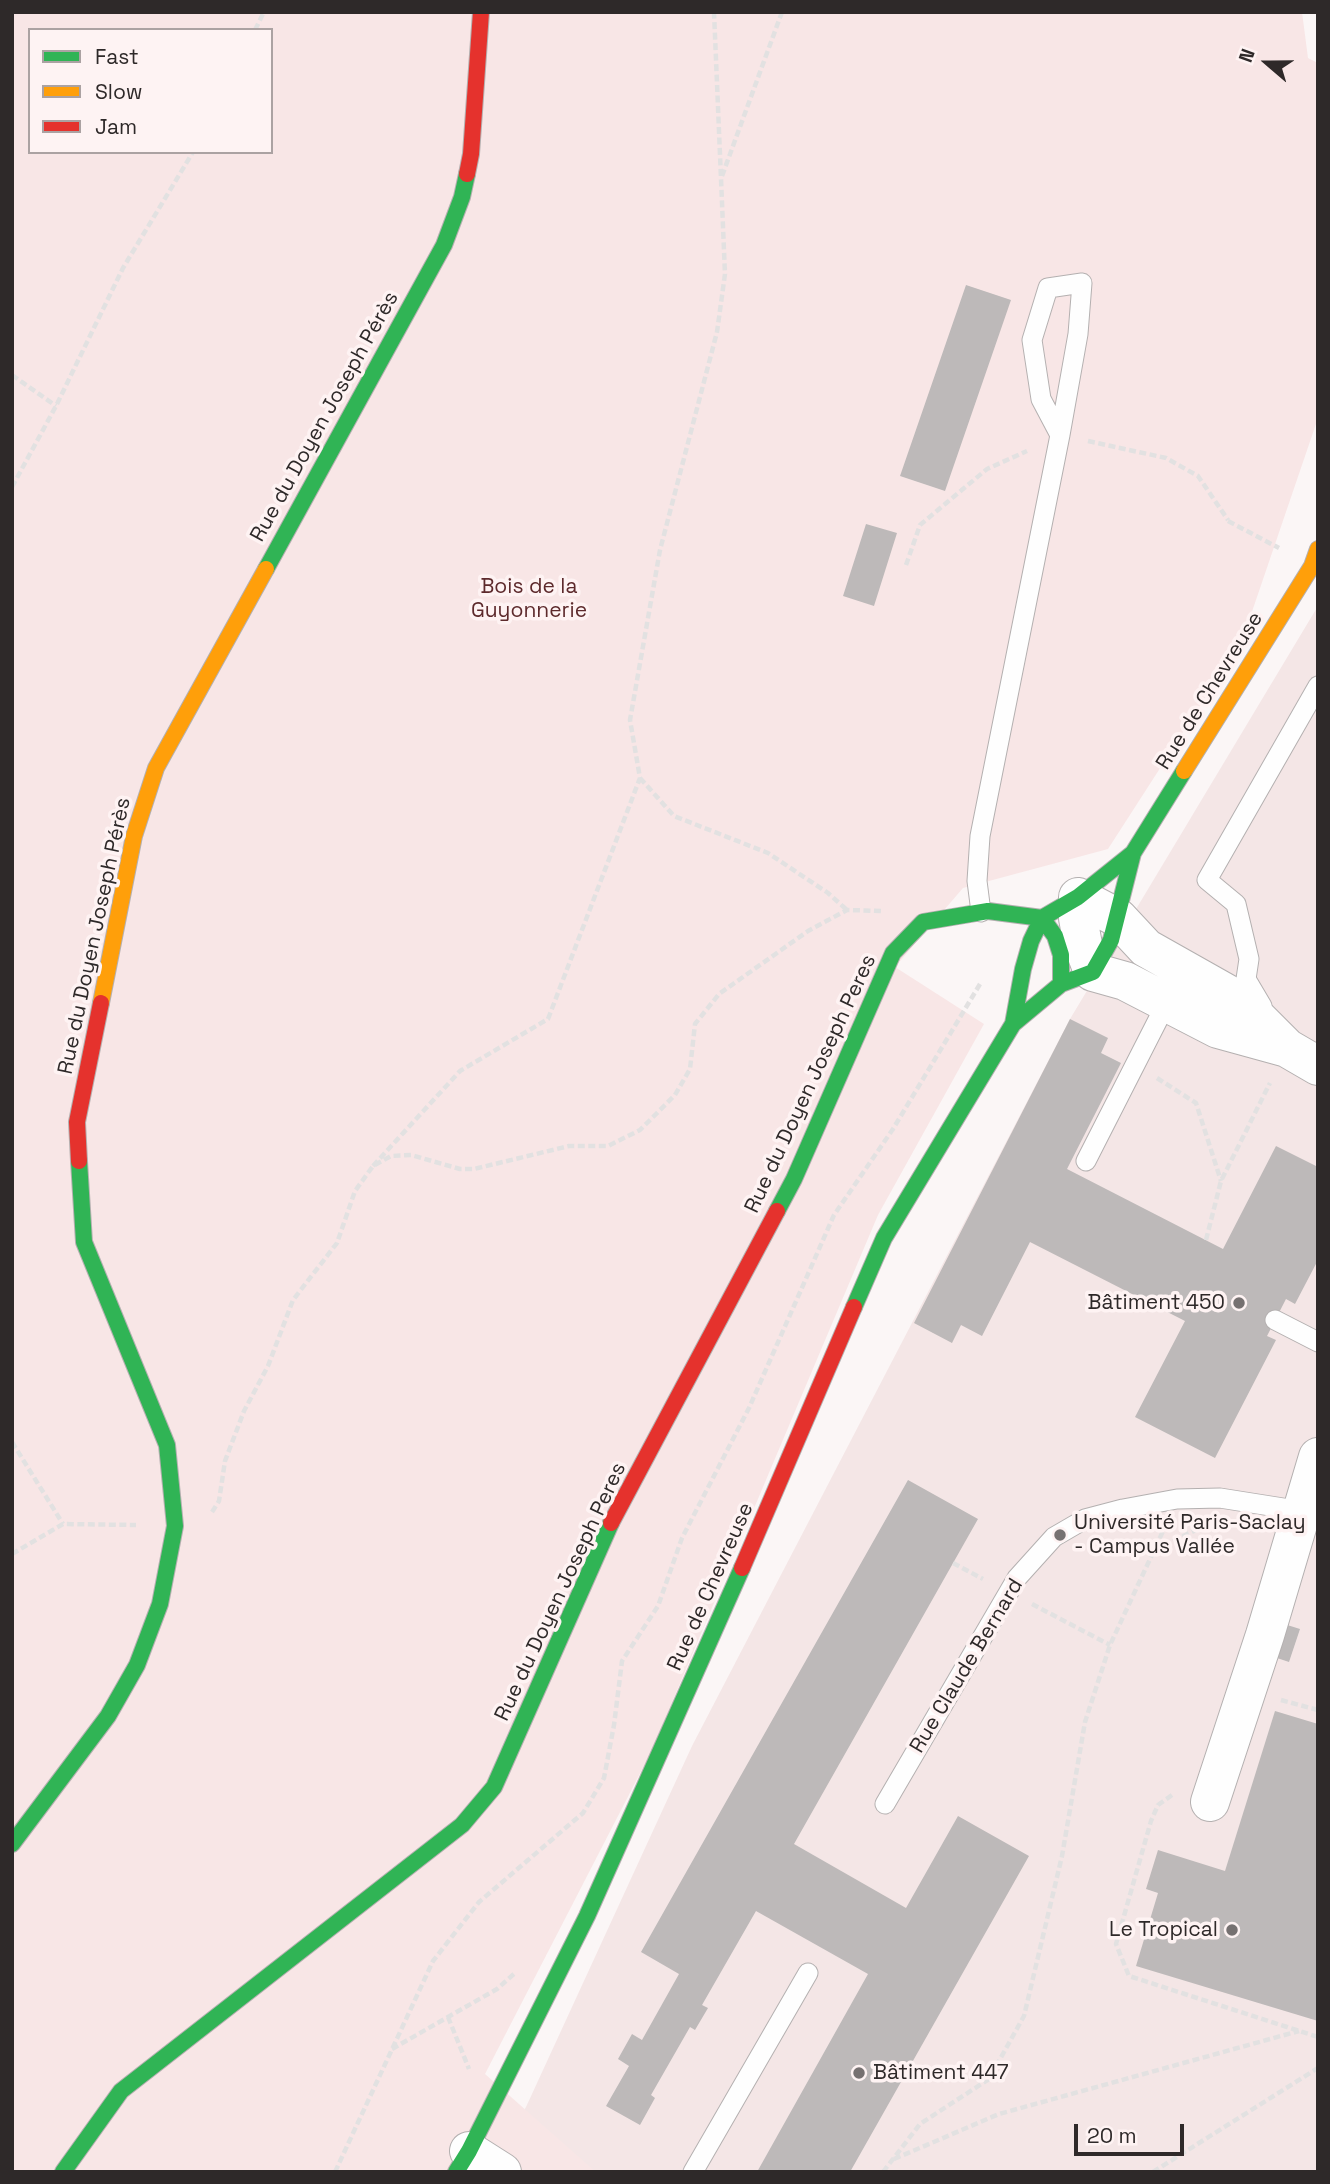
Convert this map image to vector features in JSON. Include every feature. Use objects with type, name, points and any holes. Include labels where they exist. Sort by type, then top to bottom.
[{"type":"street","name":"Rue du Doyen Joseph Pérès","points":[[12,1844],[108,1716],[137,1665],[160,1604],[175,1527],[167,1444],[84,1242],[77,1122],[134,836],[156,768],[444,244],[462,197],[471,154],[481,12]]},
{"type":"street","name":"Rue de Chevreuse","points":[[1133,853],[1316,561]]},
{"type":"street","points":[[1013,1024],[1033,975],[1031,941],[1042,918],[1078,897],[1133,853]]},
{"type":"street","points":[[1013,1024],[1077,978],[1111,940],[1133,853]]},
{"type":"street","points":[[1078,897],[1118,918],[1146,948],[1240,1000],[1302,1057]]},
{"type":"street","points":[[1077,978],[1081,936],[1078,897]]},
{"type":"street","name":"Rue du Doyen Joseph Peres","points":[[63,2172],[121,2091],[462,1825],[494,1787],[607,1531],[794,1179],[893,953],[923,922],[948,916],[984,911],[1042,918]]},
{"type":"street","points":[[984,911],[1033,975]]},
{"type":"street","points":[[1042,918],[1055,936],[1061,955],[1077,978]]},
{"type":"street","points":[[1033,975],[1125,981],[1218,1029],[1302,1057]]},
{"type":"street","name":"Rue de Chevreuse","points":[[462,2162],[548,1998],[593,1904],[736,1585],[884,1238],[1013,1024]]},
{"type":"street","points":[[1210,1802],[1318,1457]]},
{"type":"street","points":[[462,2162],[502,2172]]},
{"type":"lane","points":[[984,911],[977,881],[979,836],[1060,435],[1078,334],[1082,283],[1048,288],[1032,340],[1041,399],[1060,435]]},
{"type":"lane","points":[[1302,1057],[1245,979],[1249,959],[1236,904],[1207,880],[1318,685]]},
{"type":"lane","points":[[1087,1161],[1166,1004]]},
{"type":"lane","points":[[1275,1320],[1318,1342]]},
{"type":"lane","name":"Rue Claude Bernard","points":[[885,1804],[1017,1578],[1054,1537],[1084,1519],[1178,1499],[1220,1498],[1302,1511]]},
{"type":"lane","points":[[693,2172],[808,1973]]},
{"type":"path","points":[[256,28],[264,12]]},
{"type":"path","points":[[208,1519],[219,1501],[225,1461],[244,1411],[268,1366],[293,1300],[337,1243],[355,1191],[373,1166],[460,1071],[548,1019],[640,778],[630,720],[660,550],[717,332],[725,274],[715,12]]},
{"type":"path","points":[[721,178],[782,12]]},
{"type":"path","points":[[12,487],[123,268],[192,154]]},
{"type":"path","points":[[12,375],[55,406]]},
{"type":"path","points":[[1227,520],[1316,561]]},
{"type":"path","points":[[640,778],[674,816],[768,853],[828,893],[847,910]]},
{"type":"path","points":[[373,1166],[391,1156],[411,1155],[474,1169],[569,1146],[608,1146],[640,1130],[675,1095],[690,1069],[695,1024],[719,994],[808,931],[847,910],[892,911]]},
{"type":"path","points":[[335,2172],[433,1961],[479,1902],[583,1813],[604,1778],[622,1661],[658,1606],[682,1538],[749,1408],[834,1215],[893,1129],[1004,934]]},
{"type":"path","points":[[1206,1240],[1221,1181],[1302,1057]]},
{"type":"path","points":[[1136,1064],[1196,1103],[1221,1181]]},
{"type":"path","points":[[12,1442],[63,1524]]},
{"type":"path","points":[[883,2172],[920,2124],[989,2079],[1024,2016],[1062,1856],[1085,1722],[1110,1645],[1178,1499]]},
{"type":"path","points":[[12,1554],[63,1524],[142,1525]]},
{"type":"path","points":[[1154,1550],[1202,1527]]},
{"type":"path","points":[[1039,1608],[1110,1645]]},
{"type":"path","points":[[1158,1805],[1116,1944],[1129,1976],[1318,2037]]},
{"type":"path","points":[[390,2050],[497,1989],[517,1972]]},
{"type":"path","points":[[893,2159],[999,2114],[1300,2031]]},
{"type":"path","points":[[1153,2172],[1318,2068]]},
{"type":"shaded area","name":"Université Paris-Saclay - Campus Vallée","points":[[1318,606],[1318,2172],[489,2172],[526,2107],[692,1746],[1070,1019]]},
{"type":"green space","name":"Bois de la Guyonnerie","points":[[12,12],[1302,12],[1308,58],[1318,63],[1318,418],[1242,641],[1108,849],[963,888],[895,967],[984,1024],[878,1215],[651,1752],[485,2074],[596,2172],[12,2172]]},
{"type":"building","points":[[966,285],[1011,300],[945,491],[900,476]]},
{"type":"building","points":[[866,524],[897,533],[874,606],[843,596]]},
{"type":"building","name":"Bâtiment 450","points":[[1070,1019],[1108,1038],[1101,1053],[1121,1063],[1067,1169],[1223,1249],[1276,1146],[1318,1167],[1318,1260],[1295,1304],[1286,1299],[1267,1336],[1276,1340],[1215,1458],[1135,1417],[1185,1321],[1030,1242],[982,1336],[961,1325],[952,1343],[914,1323]]},
{"type":"building","points":[[908,1480],[978,1519],[794,1844],[906,1908],[958,1816],[1029,1856],[850,2172],[757,2172],[868,1974],[756,1911],[702,2005],[708,2008],[695,2030],[690,2027],[651,2095],[655,2098],[640,2125],[606,2106],[629,2066],[618,2059],[632,2034],[642,2040],[679,1974],[641,1952]]},
{"type":"building","points":[[1284,1624],[1300,1629],[1289,1662],[1274,1657]]},
{"type":"building","name":"Le Tropical","points":[[1275,1711],[1318,1724],[1318,2021],[1136,1966],[1158,1893],[1146,1889],[1158,1850],[1225,1871]]},
{"type":"traffic: fast","points":[[266,569],[444,245],[462,197],[467,174]]},
{"type":"traffic: fast","points":[[854,1307],[884,1238],[1013,1024],[1061,984],[1093,972],[1111,940],[1133,853],[1184,771]]},
{"type":"traffic: fast","points":[[1013,1024],[1023,969],[1031,941],[1042,918],[1078,897],[1133,853]]},
{"type":"traffic: fast","points":[[777,1211],[794,1179],[893,953],[923,922],[988,911],[1042,918],[1055,936],[1061,955],[1061,984]]},
{"type":"traffic: fast","points":[[12,1844],[108,1716],[137,1665],[160,1604],[175,1526],[167,1445],[84,1242],[79,1161]]},
{"type":"traffic: fast","points":[[63,2172],[121,2091],[462,1825],[494,1787],[611,1523]]},
{"type":"traffic: fast","points":[[456,2172],[587,1916],[742,1568]]},
{"type":"traffic: slow","points":[[1184,771],[1312,566],[1318,549]]},
{"type":"traffic: slow","points":[[101,1003],[134,836],[156,768],[266,569]]},
{"type":"traffic: jam","points":[[467,174],[471,154],[481,12]]},
{"type":"traffic: jam","points":[[79,1161],[77,1122],[101,1003]]},
{"type":"traffic: jam","points":[[611,1523],[777,1211]]},
{"type":"traffic: jam","points":[[742,1568],[854,1307]]},
{"type":"place","name":"Bâtiment 450","points":[[1239,1303]]},
{"type":"place","name":"Université Paris-Saclay - Campus Vallée","points":[[1060,1535]]},
{"type":"place","name":"Le Tropical","points":[[1232,1930]]},
{"type":"place","name":"Bâtiment 447","points":[[859,2073]]}]
